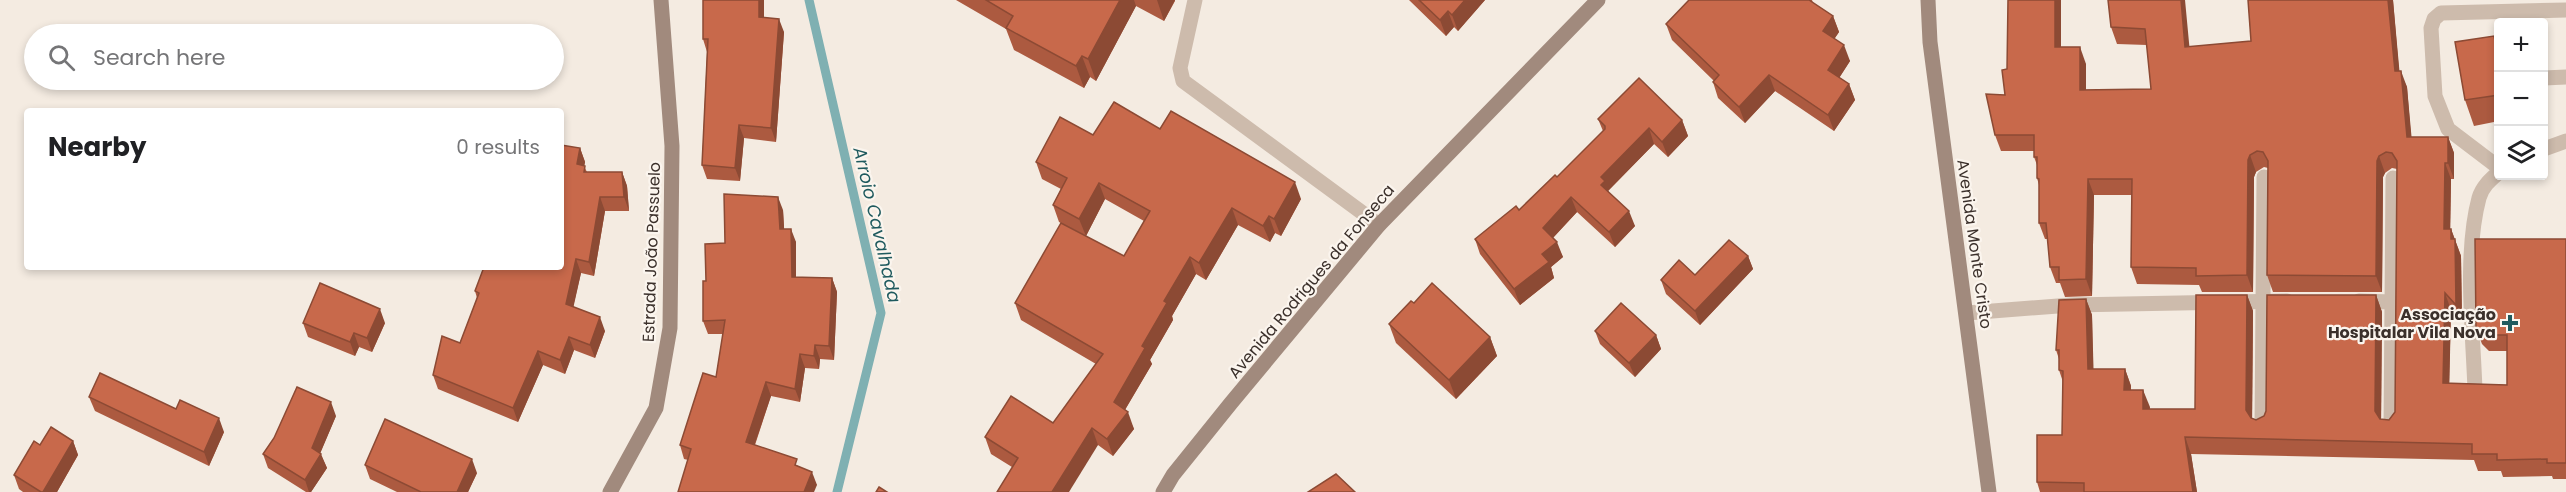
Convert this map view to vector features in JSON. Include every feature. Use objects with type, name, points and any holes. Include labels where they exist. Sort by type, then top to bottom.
[{"type":"main road","name":"Estrada João Passuelo","points":[[610,492],[656,408],[670,328],[672,146],[661,0]]},
{"type":"main road","name":"Avenida Rodrigues da Fonseca","points":[[1163,492],[1173,475],[1231,403],[1379,225],[1598,0]]},
{"type":"main road","name":"Avenida Monte Cristo","points":[[1928,0],[1930,42],[1989,492]]},
{"type":"lane","points":[[1195,0],[1180,68],[1184,81],[1379,225]]},
{"type":"lane","points":[[2494,163],[2448,129],[2435,96],[2432,28],[2434,19],[2441,13],[2518,17],[2566,10]]},
{"type":"lane","points":[[2548,78],[2566,77]]},
{"type":"lane","points":[[2548,148],[2566,141]]},
{"type":"lane","points":[[2262,427],[2264,177]]},
{"type":"lane","points":[[2475,390],[2473,239],[2479,196],[2494,177]]},
{"type":"lane","points":[[2391,428],[2393,178]]},
{"type":"lane","points":[[1967,313],[2071,305],[2298,301]]},
{"type":"lane","points":[[2345,301],[2392,302]]},
{"type":"building","points":[[703,0],[759,0],[759,17],[779,19],[771,128],[739,125],[735,168],[702,165],[708,39],[703,39]]},
{"type":"building","points":[[986,0],[1120,0],[1088,59],[1082,56],[1076,66],[1006,28],[1013,16]]},
{"type":"building","points":[[1419,0],[1465,0],[1452,15],[1448,11],[1440,20]]},
{"type":"building","points":[[1689,0],[1809,0],[1833,16],[1823,31],[1844,45],[1828,70],[1849,84],[1828,115],[1769,75],[1739,107],[1713,82],[1719,75],[1666,24]]},
{"type":"building","points":[[2008,0],[2055,0],[2055,47],[2080,47],[2080,90],[2151,89],[2145,29],[2111,27],[2108,0],[2181,0],[2185,47],[2251,41],[2248,0],[2388,0],[2395,71],[2401,71],[2407,137],[2448,137],[2448,163],[2445,163],[2444,229],[2451,229],[2451,239],[2455,239],[2456,305],[2445,293],[2443,383],[2507,385],[2507,335],[2483,335],[2476,328],[2475,239],[2566,239],[2566,463],[2547,463],[2547,459],[2497,460],[2497,454],[2472,454],[2472,444],[2185,437],[2193,492],[2084,492],[2084,483],[2037,482],[2037,435],[2062,435],[2063,371],[2059,370],[2059,350],[2056,350],[2059,300],[2086,299],[2088,369],[2125,369],[2124,390],[2143,390],[2143,409],[2195,409],[2196,295],[2247,295],[2246,410],[2251,418],[2256,420],[2264,416],[2266,411],[2267,295],[2376,295],[2375,411],[2380,419],[2389,420],[2395,412],[2397,161],[2392,153],[2386,152],[2379,156],[2377,161],[2376,276],[2267,275],[2268,161],[2263,152],[2257,151],[2250,155],[2248,160],[2247,275],[2196,276],[2196,268],[2131,267],[2132,179],[2088,179],[2086,279],[2059,280],[2059,267],[2050,267],[2046,223],[2039,223],[2039,179],[2037,178],[2037,157],[2034,157],[2034,135],[1995,135],[1986,94],[2005,95],[2002,70],[2007,69]]},
{"type":"building","points":[[2494,36],[2494,96],[2465,100],[2455,42]]},
{"type":"building","points":[[1639,78],[1682,120],[1662,142],[1649,128],[1601,177],[1605,181],[1601,185],[1629,211],[1609,232],[1571,197],[1543,228],[1557,242],[1542,254],[1549,262],[1514,289],[1475,239],[1516,206],[1519,210],[1555,175],[1557,177],[1605,129],[1598,119]]},
{"type":"building","points":[[1114,102],[1160,129],[1171,111],[1295,182],[1274,219],[1269,216],[1263,226],[1232,208],[1199,263],[1190,257],[1164,301],[1167,303],[1142,346],[1145,348],[1114,402],[1128,412],[1107,439],[1092,428],[1052,492],[997,492],[1018,458],[985,437],[1011,396],[1053,423],[1103,354],[1015,303],[1061,223],[1124,256],[1150,211],[1099,183],[1079,219],[1053,205],[1067,178],[1036,162],[1060,117],[1093,135]]},
{"type":"building","points":[[564,145],[580,148],[577,164],[585,166],[584,172],[622,172],[624,197],[600,197],[589,262],[576,259],[566,304],[600,317],[590,345],[569,337],[560,360],[538,351],[513,408],[433,375],[442,336],[460,343],[479,293],[475,291],[483,270],[564,270]]},
{"type":"building","points":[[724,194],[778,197],[780,229],[791,229],[792,277],[832,278],[829,346],[815,345],[814,356],[800,354],[795,389],[766,382],[746,442],[797,459],[795,465],[812,472],[804,492],[678,492],[691,449],[680,445],[703,373],[716,377],[725,320],[703,321],[703,281],[706,281],[705,244],[725,243]]},
{"type":"building","points":[[1729,240],[1748,256],[1695,311],[1661,280],[1679,260],[1695,275]]},
{"type":"building","points":[[320,283],[380,309],[367,338],[354,333],[350,342],[303,323]]},
{"type":"building","points":[[1432,283],[1490,337],[1449,380],[1389,324],[1411,301],[1414,303]]},
{"type":"building","points":[[1621,303],[1656,335],[1629,363],[1595,331]]},
{"type":"building","points":[[100,373],[176,409],[180,400],[219,418],[204,452],[89,397]]},
{"type":"building","points":[[297,387],[331,402],[312,448],[321,454],[305,480],[263,454],[274,438]]},
{"type":"building","points":[[385,419],[472,459],[457,492],[421,492],[365,465]]},
{"type":"building","points":[[51,427],[73,441],[41,492],[14,475],[34,441],[40,445]]},
{"type":"building","points":[[1336,474],[1355,492],[1308,492]]},
{"type":"building","points":[[879,487],[887,492],[876,492]]},
{"type":"waterway","name":"Arroio Cavalhada","points":[[809,0],[881,313],[837,492]]},
{"type":"place","name":"Associação Hospitalar Vila Nova","points":[[2510,323]]}]
